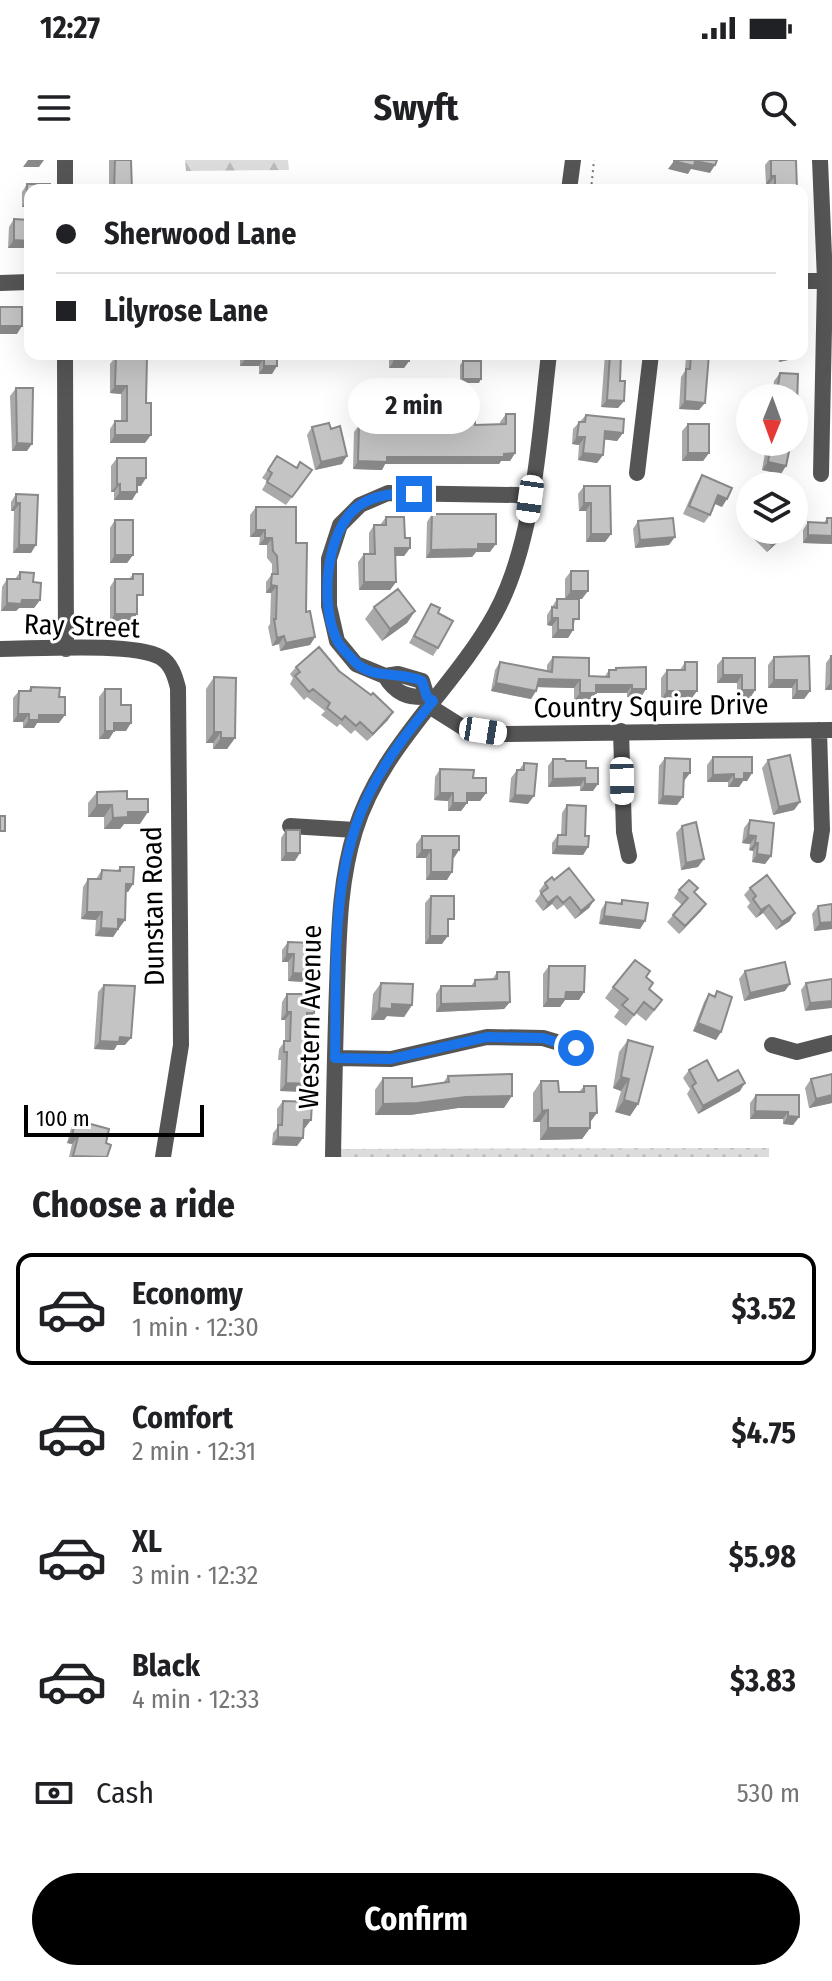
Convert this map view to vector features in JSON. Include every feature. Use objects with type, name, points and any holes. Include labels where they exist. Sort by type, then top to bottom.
[{"type":"street","points":[[65,160],[65,184]]},
{"type":"street","points":[[570,184],[573,160]]},
{"type":"street","points":[[820,160],[828,280],[821,474]]},
{"type":"street","points":[[808,281],[828,280]]},
{"type":"street","points":[[0,283],[24,282]]},
{"type":"street","points":[[65,360],[66,649]]},
{"type":"street","name":"Western Avenue","points":[[333,1157],[339,906],[342,879],[355,830],[369,794],[391,755],[430,701],[466,660],[496,612],[515,569],[530,499],[548,360]]},
{"type":"street","points":[[637,473],[650,360]]},
{"type":"street","points":[[430,701],[411,698],[392,688],[385,676],[356,664],[337,641],[329,606],[329,559],[340,525],[360,505],[388,493],[517,495],[530,499]]},
{"type":"street","name":"Ray Street","points":[[0,649],[128,649],[162,658]]},
{"type":"street","name":"Dunstan Road","points":[[162,658],[173,672],[178,688],[181,1045],[163,1157]]},
{"type":"street","name":"Country Squire Drive","points":[[430,701],[464,728],[502,734],[826,730]]},
{"type":"street","points":[[818,855],[826,730]]},
{"type":"street","points":[[621,731],[624,832],[629,856]]},
{"type":"street","points":[[290,826],[355,830]]},
{"type":"street","points":[[335,1058],[391,1059],[487,1037],[543,1038],[576,1048]]},
{"type":"street","points":[[772,1045],[797,1052],[832,1043]]},
{"type":"path","points":[[592,184],[594,160]]},
{"type":"green space","points":[[185,160],[288,160],[289,170],[186,171]]},
{"type":"green space","points":[[769,1148],[769,1157],[341,1157],[341,1149]]},
{"type":"building","points":[[115,160],[131,160],[132,184],[114,184]]},
{"type":"building","points":[[674,160],[717,160],[715,165],[695,161],[694,166]]},
{"type":"building","points":[[771,160],[796,160],[797,184],[775,184],[775,176],[771,176]]},
{"type":"building","points":[[14,219],[24,220],[24,241],[14,240]]},
{"type":"building","points":[[0,307],[22,307],[22,326],[0,326]]},
{"type":"building","points":[[116,360],[147,360],[146,403],[151,403],[151,435],[115,435],[115,421],[127,421],[127,386],[115,386]]},
{"type":"building","points":[[264,360],[277,360],[277,366],[264,366]]},
{"type":"building","points":[[610,360],[621,360],[620,381],[625,381],[624,401],[607,400]]},
{"type":"building","points":[[691,360],[709,360],[705,403],[685,401],[686,369],[690,369]]},
{"type":"building","points":[[463,361],[481,361],[481,379],[463,379]]},
{"type":"building","points":[[780,373],[798,374],[798,384],[778,384]]},
{"type":"building","points":[[16,388],[33,388],[32,444],[17,443]]},
{"type":"building","points":[[506,414],[515,414],[515,453],[504,454],[504,457],[387,457],[387,462],[358,461],[359,425],[425,425],[425,421],[435,421],[435,426],[458,426],[458,420],[475,420],[475,425],[506,424]]},
{"type":"building","points":[[586,415],[624,419],[623,433],[605,431],[603,455],[583,453],[585,437],[577,437],[579,422],[585,422]]},
{"type":"building","points":[[329,423],[331,429],[340,426],[347,456],[321,462],[312,427]]},
{"type":"building","points":[[688,424],[709,424],[709,453],[688,453]]},
{"type":"building","points":[[277,456],[297,468],[300,462],[312,470],[292,497],[267,482],[272,473],[268,470]]},
{"type":"building","points":[[769,456],[788,456],[786,466],[768,462]]},
{"type":"building","points":[[117,458],[146,458],[146,478],[137,478],[137,492],[120,492]]},
{"type":"building","points":[[702,475],[732,488],[727,499],[718,495],[710,515],[689,506]]},
{"type":"building","points":[[584,486],[610,486],[611,534],[591,534],[591,503],[584,503]]},
{"type":"building","points":[[16,494],[38,495],[36,545],[19,545],[20,503],[16,503]]},
{"type":"building","points":[[256,507],[296,507],[296,543],[307,543],[306,612],[310,611],[315,637],[286,643],[284,636],[277,638],[274,619],[277,586],[271,585],[272,574],[278,574],[277,556],[273,551],[272,538],[265,538],[265,530],[256,530]]},
{"type":"building","points":[[432,514],[496,514],[496,544],[478,544],[478,549],[431,550]]},
{"type":"building","points":[[386,517],[404,517],[405,538],[410,538],[410,548],[395,548],[396,582],[364,582],[364,554],[375,554],[374,525],[386,525]]},
{"type":"building","points":[[673,518],[675,537],[640,540],[638,521]]},
{"type":"building","points":[[827,518],[832,518],[832,536],[808,535],[808,522],[827,523]]},
{"type":"building","points":[[115,520],[133,520],[133,555],[115,555]]},
{"type":"building","points":[[571,571],[588,571],[588,591],[571,591]]},
{"type":"building","points":[[20,572],[34,573],[33,582],[41,583],[40,600],[7,603],[7,579],[20,579]]},
{"type":"building","points":[[133,574],[143,574],[143,595],[137,595],[137,614],[115,614],[115,579],[133,579]]},
{"type":"building","points":[[398,589],[415,611],[390,629],[374,607]]},
{"type":"building","points":[[557,599],[579,599],[579,619],[573,619],[573,630],[558,630],[558,618],[552,618],[552,607],[557,608]]},
{"type":"building","points":[[431,604],[440,608],[438,613],[453,621],[438,648],[414,636]]},
{"type":"building","points":[[319,647],[339,671],[371,695],[373,693],[393,712],[373,734],[360,722],[356,726],[345,716],[342,720],[327,708],[330,703],[313,689],[309,692],[295,676],[300,672],[296,667]]},
{"type":"building","points":[[809,656],[810,691],[797,691],[797,680],[774,680],[774,657]]},
{"type":"building","points":[[553,657],[589,658],[589,676],[609,677],[609,670],[616,668],[646,667],[646,689],[632,689],[632,685],[596,685],[596,693],[580,693],[580,680],[539,679],[536,691],[496,683],[500,662],[552,672]]},
{"type":"building","points":[[723,658],[755,658],[755,690],[742,690],[742,675],[723,675]]},
{"type":"building","points":[[685,662],[697,662],[697,691],[667,691],[667,670],[685,670]]},
{"type":"building","points":[[214,677],[236,678],[235,738],[221,738],[221,732],[214,732]]},
{"type":"building","points":[[31,687],[60,688],[59,697],[65,697],[65,715],[39,715],[39,720],[29,720],[29,714],[18,714],[19,691],[31,691]]},
{"type":"building","points":[[105,689],[121,689],[121,705],[131,705],[131,723],[114,723],[114,731],[105,731]]},
{"type":"building","points":[[790,755],[800,802],[779,807],[768,760]]},
{"type":"building","points":[[713,757],[752,757],[752,773],[744,773],[744,779],[734,779],[734,774],[713,775]]},
{"type":"building","points":[[665,758],[690,759],[690,773],[684,773],[683,797],[663,796]]},
{"type":"building","points":[[553,759],[586,761],[586,768],[598,768],[598,784],[585,784],[585,778],[553,779]]},
{"type":"building","points":[[524,763],[537,764],[534,796],[515,795],[517,770],[524,770]]},
{"type":"building","points":[[440,769],[474,770],[473,778],[486,778],[486,793],[467,793],[467,803],[453,803],[453,793],[440,793]]},
{"type":"building","points":[[127,791],[127,799],[148,799],[148,812],[128,812],[128,817],[113,818],[112,805],[97,805],[97,792]]},
{"type":"building","points":[[567,805],[586,806],[585,836],[589,836],[588,847],[557,846],[558,835],[566,835]]},
{"type":"building","points":[[0,816],[5,816],[5,831],[0,831]]},
{"type":"building","points":[[750,820],[774,823],[771,856],[757,854],[756,836],[748,835]]},
{"type":"building","points":[[696,822],[704,859],[686,863],[682,826]]},
{"type":"building","points":[[286,830],[300,830],[300,853],[286,853]]},
{"type":"building","points":[[422,836],[459,836],[459,850],[453,850],[452,872],[431,872],[431,850],[422,850]]},
{"type":"building","points":[[120,867],[134,867],[133,884],[126,884],[125,920],[118,919],[118,929],[101,928],[102,912],[87,912],[88,879],[101,879],[102,870],[120,871]]},
{"type":"building","points":[[569,868],[594,900],[581,911],[570,897],[563,903],[557,896],[548,903],[541,893],[548,888],[545,883]]},
{"type":"building","points":[[767,875],[795,913],[782,922],[769,905],[761,910],[753,899],[756,896],[750,888]]},
{"type":"building","points":[[689,880],[698,888],[694,892],[706,904],[685,926],[673,915],[688,898],[679,890]]},
{"type":"building","points":[[431,896],[454,896],[454,919],[448,919],[448,936],[430,936]]},
{"type":"building","points":[[622,900],[648,903],[645,921],[604,916],[606,902],[622,904]]},
{"type":"building","points":[[832,904],[832,922],[820,923],[818,906]]},
{"type":"building","points":[[288,942],[313,943],[312,974],[293,973],[294,954],[287,954]]},
{"type":"building","points":[[635,960],[650,971],[646,977],[653,983],[649,989],[662,1000],[654,1010],[644,1002],[634,1015],[622,1005],[628,999],[613,987]]},
{"type":"building","points":[[785,962],[790,984],[750,993],[745,971]]},
{"type":"building","points":[[549,966],[585,966],[584,992],[566,992],[565,999],[548,999]]},
{"type":"building","points":[[497,972],[509,972],[510,1002],[441,1004],[441,986],[475,986],[475,980],[497,979]]},
{"type":"building","points":[[832,979],[832,1001],[810,1003],[806,983]]},
{"type":"building","points":[[381,983],[413,984],[412,1005],[392,1004],[392,1009],[379,1008]]},
{"type":"building","points":[[104,985],[135,986],[131,1038],[120,1037],[119,1042],[100,1041]]},
{"type":"building","points":[[717,991],[732,997],[721,1032],[698,1023],[709,994],[715,997]]},
{"type":"building","points":[[287,994],[315,994],[314,1013],[307,1013],[307,1041],[317,1042],[314,1084],[286,1083],[287,1052],[284,1052],[284,1041],[290,1041],[291,1012],[287,1012]]},
{"type":"building","points":[[628,1040],[653,1047],[638,1104],[624,1100],[629,1079],[621,1077]]},
{"type":"building","points":[[707,1060],[718,1081],[738,1070],[745,1083],[703,1106],[692,1086],[696,1083],[689,1070]]},
{"type":"building","points":[[512,1074],[512,1096],[383,1104],[383,1078],[412,1078],[412,1087],[449,1082],[448,1076]]},
{"type":"building","points":[[832,1074],[832,1095],[816,1099],[811,1079]]},
{"type":"building","points":[[541,1081],[558,1081],[559,1092],[584,1092],[584,1086],[596,1086],[597,1113],[590,1113],[590,1128],[548,1128],[548,1110],[542,1111]]},
{"type":"building","points":[[756,1095],[799,1095],[799,1117],[788,1116],[788,1112],[755,1111]]},
{"type":"building","points":[[283,1101],[312,1102],[311,1120],[304,1120],[303,1138],[278,1137]]},
{"type":"building","points":[[76,1120],[109,1129],[106,1143],[111,1145],[107,1157],[73,1156],[78,1137],[72,1135]]},
{"type":"route","points":[[414,494],[388,493],[360,505],[340,525],[329,559],[329,606],[337,641],[356,664],[385,676],[398,674],[422,681],[427,697],[433,701],[391,755],[369,794],[355,830],[342,879],[339,906],[335,1058],[391,1059],[487,1037],[543,1038],[576,1048]]}]
